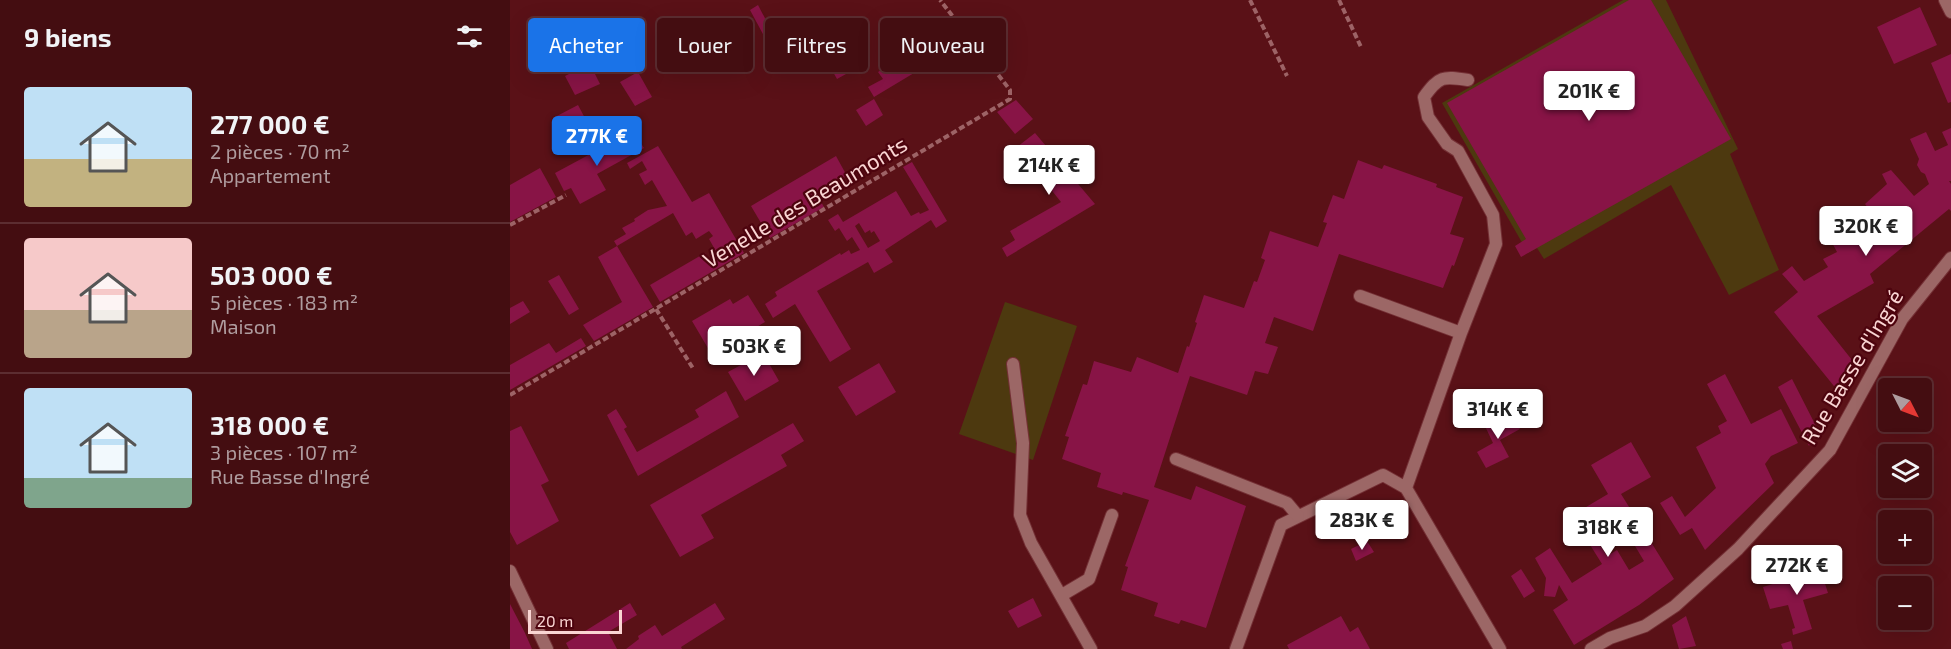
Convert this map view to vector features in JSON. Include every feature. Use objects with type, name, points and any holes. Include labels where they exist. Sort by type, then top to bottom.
[{"type":"street","points":[[1945,0],[1951,12]]},
{"type":"street","points":[[1406,488],[1461,333],[1496,244],[1493,215],[1458,151],[1447,144],[1428,117],[1424,97],[1435,82],[1441,79],[1448,77],[1468,80]]},
{"type":"street","name":"Rue Basse d'Ingré","points":[[1591,649],[1610,638],[1645,626],[1675,606],[1738,549],[1830,450],[1902,319],[1951,258]]},
{"type":"street","points":[[1360,296],[1461,333]]},
{"type":"street","points":[[1013,363],[1023,443],[1020,515],[1031,543],[1091,649]]},
{"type":"street","points":[[1176,459],[1287,503],[1299,516]]},
{"type":"street","points":[[1236,649],[1281,525],[1383,475],[1406,488],[1500,649]]},
{"type":"street","points":[[1062,595],[1089,579],[1112,515]]},
{"type":"street","points":[[511,575],[547,649]]},
{"type":"path","name":"Venelle des Beaumonts","points":[[510,395],[1010,99],[1010,90],[940,0]]},
{"type":"path","points":[[1250,0],[1287,76]]},
{"type":"path","points":[[1339,0],[1361,47]]},
{"type":"path","points":[[510,225],[566,195]]},
{"type":"path","points":[[656,309],[694,370]]},
{"type":"shaded area","points":[[1623,0],[1666,0],[1738,149],[1730,154],[1779,270],[1729,295],[1671,185],[1544,259],[1537,248],[1528,253],[1442,103]]},
{"type":"shaded area","points":[[1005,302],[1077,326],[1033,460],[959,434]]},
{"type":"building","points":[[1629,0],[1651,0],[1731,139],[1521,257],[1515,246],[1526,239],[1447,103]]},
{"type":"building","points":[[758,5],[765,18],[765,38],[750,10]]},
{"type":"building","points":[[1920,7],[1937,45],[1894,64],[1877,27]]},
{"type":"building","points":[[1951,54],[1951,102],[1948,103],[1931,63]]},
{"type":"building","points":[[573,72],[594,72],[600,84],[575,95],[565,76]]},
{"type":"building","points":[[638,72],[652,97],[635,106],[620,82]]},
{"type":"building","points":[[833,72],[850,72],[837,79]]},
{"type":"building","points":[[878,72],[916,72],[874,97],[868,87],[883,79]]},
{"type":"building","points":[[874,99],[883,115],[866,126],[856,110]]},
{"type":"building","points":[[1016,100],[1033,119],[1015,134],[997,112]]},
{"type":"building","points":[[578,105],[586,120],[562,132],[555,117]]},
{"type":"building","points":[[1951,128],[1951,181],[1949,181],[1951,211],[1949,209],[1870,274],[1874,283],[1817,316],[1856,365],[1842,396],[1774,312],[1798,292],[1782,274],[1792,266],[1804,281],[1828,267],[1823,259],[1837,252],[1829,237],[1847,228],[1853,241],[1878,220],[1865,204],[1887,184],[1882,174],[1891,170],[1914,196],[1929,184],[1925,174],[1917,165],[1919,159],[1910,139],[1926,132],[1935,151],[1948,145],[1942,132]]},
{"type":"building","points":[[633,131],[644,148],[597,174],[606,190],[580,204],[571,188],[564,191],[555,173]]},
{"type":"building","points":[[1035,133],[1095,204],[1007,257],[1002,248],[1015,240],[1010,231],[1061,202],[1017,147]]},
{"type":"building","points":[[658,146],[692,202],[709,193],[744,253],[660,302],[650,285],[705,253],[709,259],[717,253],[709,239],[713,236],[709,231],[696,239],[692,232],[686,236],[673,213],[617,246],[614,241],[626,234],[622,228],[635,221],[634,219],[648,210],[667,206],[652,180],[645,185],[639,174],[647,170],[642,161],[630,169],[627,163]]},
{"type":"building","points":[[836,156],[847,176],[816,193],[824,207],[770,238],[751,206]]},
{"type":"building","points":[[1358,160],[1382,169],[1384,165],[1437,184],[1436,187],[1463,197],[1450,234],[1464,238],[1454,266],[1452,265],[1443,288],[1339,254],[1313,331],[1274,317],[1265,343],[1278,347],[1268,374],[1255,371],[1247,395],[1190,376],[1154,487],[1191,500],[1196,486],[1246,506],[1206,628],[1181,620],[1179,624],[1154,616],[1158,603],[1121,590],[1128,567],[1125,566],[1149,500],[1097,487],[1101,473],[1062,459],[1069,437],[1065,436],[1083,384],[1087,385],[1094,361],[1131,372],[1137,357],[1178,373],[1197,323],[1195,322],[1204,295],[1244,308],[1265,260],[1261,258],[1270,231],[1318,247],[1327,223],[1323,222],[1333,195],[1344,199]]},
{"type":"building","points":[[912,162],[947,221],[936,228],[931,220],[885,250],[893,262],[874,273],[868,262],[817,291],[851,349],[830,362],[795,304],[773,318],[765,304],[777,296],[775,292],[840,253],[841,255],[849,250],[851,254],[860,250],[852,237],[847,241],[839,228],[835,231],[828,220],[838,214],[843,222],[896,191],[911,216],[929,210],[903,167]],"holes":[[[859,223],[865,233],[870,230],[871,233],[874,231],[880,241],[868,248],[855,226]]]},
{"type":"building","points":[[540,168],[556,197],[510,222],[510,185]]},
{"type":"building","points":[[617,246],[653,307],[594,341],[583,325],[622,302],[598,257]]},
{"type":"building","points":[[559,275],[579,309],[569,315],[548,281]]},
{"type":"building","points":[[748,295],[765,322],[712,355],[692,321],[730,299],[733,304]]},
{"type":"building","points":[[523,301],[530,312],[510,324],[510,308]]},
{"type":"building","points":[[581,338],[586,346],[510,390],[510,365],[549,343],[556,353]]},
{"type":"building","points":[[763,353],[779,381],[745,401],[728,372]]},
{"type":"building","points":[[879,363],[896,392],[856,416],[838,387]]},
{"type":"building","points":[[1725,374],[1751,424],[1781,409],[1798,443],[1771,456],[1765,464],[1774,483],[1705,550],[1692,528],[1680,535],[1660,503],[1672,496],[1685,517],[1716,488],[1696,447],[1721,433],[1718,426],[1727,421],[1707,384]]},
{"type":"building","points":[[1792,379],[1818,430],[1809,446],[1778,387]]},
{"type":"building","points":[[726,391],[739,417],[638,476],[607,415],[616,409],[627,427],[624,429],[637,452],[699,417],[695,410]]},
{"type":"building","points":[[1511,412],[1520,429],[1500,440],[1509,457],[1486,468],[1477,452],[1493,443],[1485,426]]},
{"type":"building","points":[[793,423],[804,441],[781,455],[787,466],[701,515],[714,538],[680,557],[650,505]]},
{"type":"building","points":[[521,426],[549,481],[541,485],[559,521],[517,545],[510,532],[510,431]]},
{"type":"building","points":[[1631,442],[1651,477],[1621,494],[1674,579],[1639,605],[1574,645],[1553,610],[1568,600],[1559,585],[1555,597],[1544,596],[1546,578],[1535,558],[1550,548],[1572,583],[1602,564],[1587,540],[1594,536],[1607,556],[1617,550],[1629,570],[1644,561],[1632,541],[1635,540],[1616,508],[1584,526],[1576,513],[1608,494],[1591,465]]},
{"type":"building","points":[[1367,541],[1374,552],[1356,561],[1351,549]]},
{"type":"building","points":[[1819,565],[1828,593],[1803,600],[1812,629],[1793,635],[1792,629],[1795,628],[1788,605],[1770,609],[1763,587],[1802,575],[1801,571]]},
{"type":"building","points":[[1521,569],[1535,591],[1524,598],[1511,576]]},
{"type":"building","points":[[1033,598],[1042,616],[1018,628],[1008,611]]},
{"type":"building","points":[[630,603],[637,615],[608,632],[617,649],[569,649],[566,643]]},
{"type":"building","points":[[715,603],[725,619],[681,647],[682,649],[626,649],[639,639],[638,636],[655,625],[662,636]]},
{"type":"building","points":[[510,604],[525,633],[532,649],[510,649]]},
{"type":"building","points":[[1341,616],[1350,632],[1358,627],[1370,649],[1289,649],[1287,645]]},
{"type":"building","points":[[1686,616],[1696,646],[1679,649],[1672,625]]},
{"type":"building","points":[[1791,641],[1793,649],[1783,649],[1781,644]]}]
